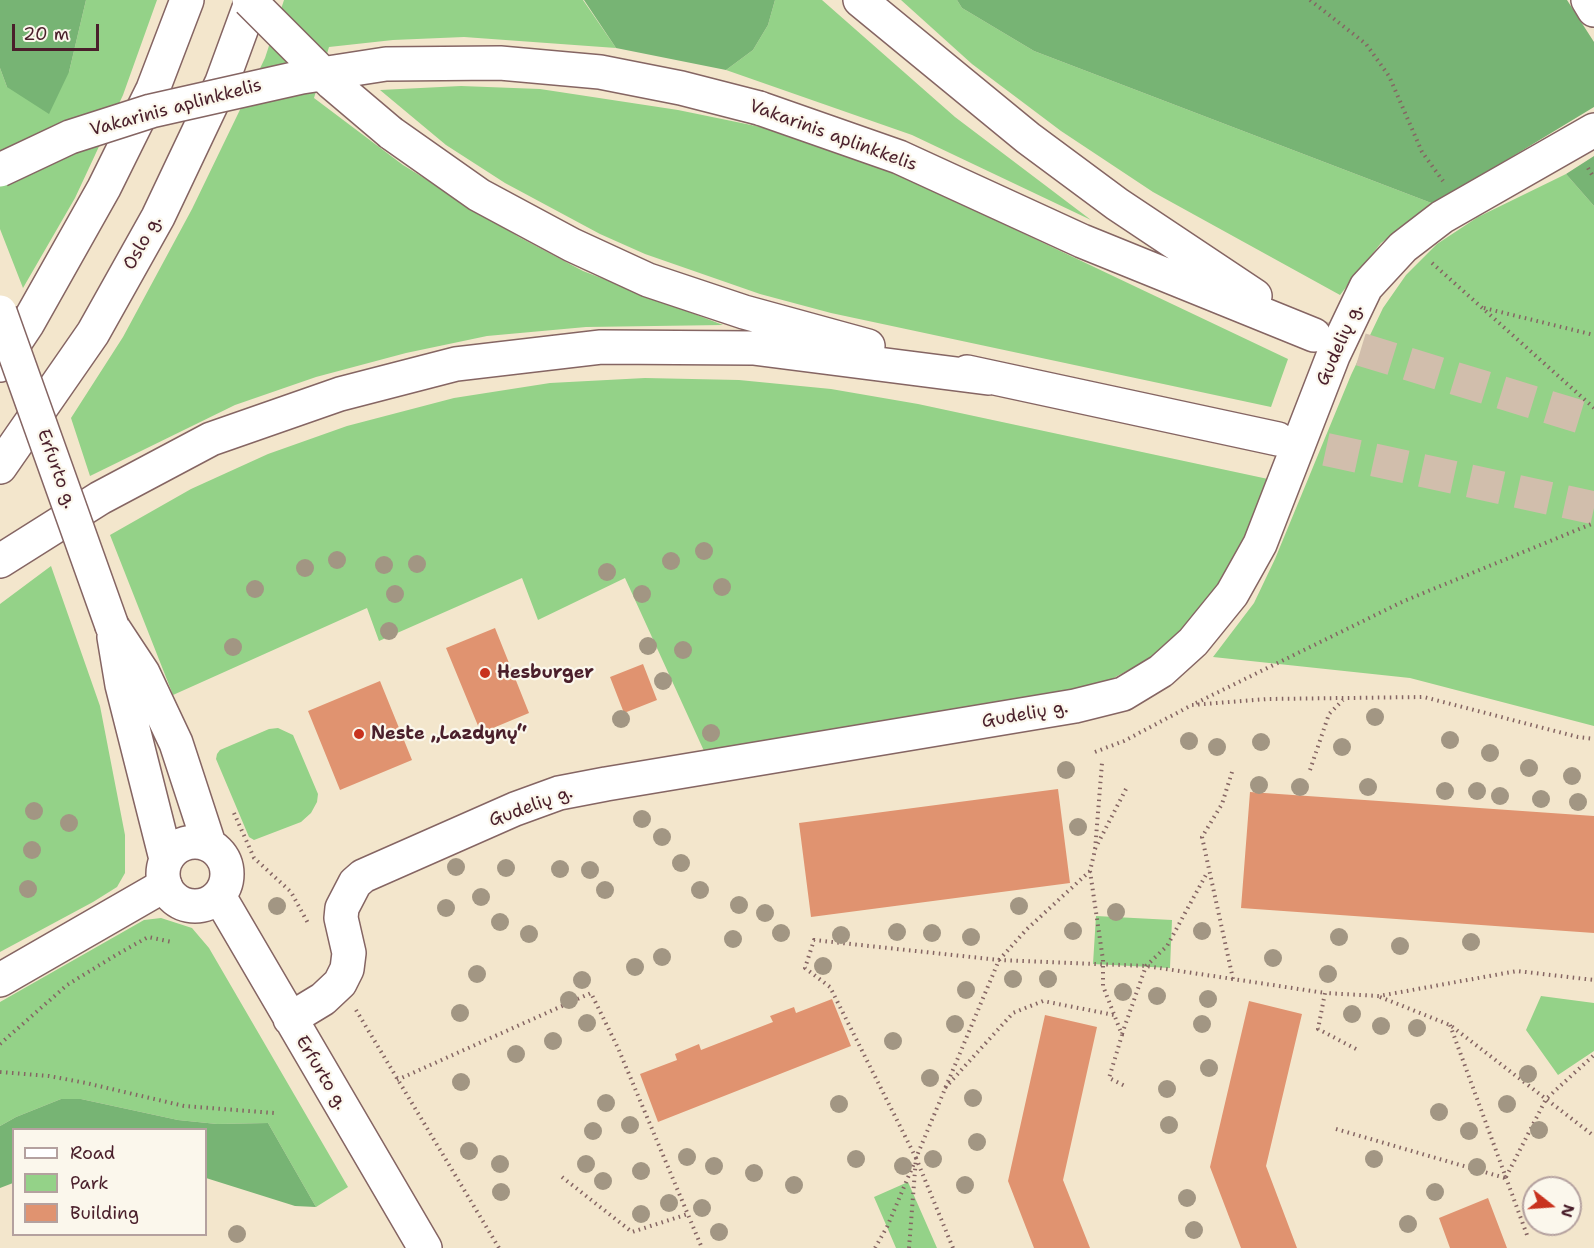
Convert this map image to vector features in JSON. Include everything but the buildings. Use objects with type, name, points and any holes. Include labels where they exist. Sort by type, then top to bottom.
[{"type":"main road","points":[[0,365],[28,322],[104,188],[153,89],[187,0]]},
{"type":"main road","points":[[250,0],[332,83],[391,133],[479,195],[572,245],[648,280],[744,312],[988,378],[1278,439]]},
{"type":"main road","name":"Oslo g.","points":[[0,467],[93,333],[158,217],[222,82],[250,0]]},
{"type":"main road","name":"Vakarinis aplinkkelis","points":[[0,170],[70,137],[151,111],[302,76],[386,64],[500,63],[600,72],[681,88],[759,108],[898,157],[1082,241],[1314,335],[1117,204],[1011,124],[860,0]]},
{"type":"main road","points":[[1588,0],[1594,10]]},
{"type":"main road","name":"Gudelių g.","points":[[340,983],[347,969],[349,953],[341,918],[342,908],[355,883],[363,876],[515,809],[559,793],[606,784],[1075,706],[1123,694],[1161,671],[1193,642],[1232,594],[1260,544],[1333,356],[1366,287],[1409,242],[1461,205],[1594,130]]},
{"type":"main road","name":"Erfurto g.","points":[[0,312],[112,626],[122,685],[165,872]]},
{"type":"main road","points":[[0,561],[100,498],[211,439],[340,394],[456,364],[601,347],[753,348],[988,378]]},
{"type":"main road","name":"Erfurto g.","points":[[112,626],[143,673],[176,743],[209,844]]},
{"type":"main road","points":[[0,980],[165,872],[175,849],[187,842],[198,841],[209,844],[219,851],[228,873],[226,885],[219,896],[202,905],[182,904],[171,896],[165,872]]},
{"type":"main road","name":"Erfurto g.","points":[[219,896],[425,1248]]},
{"type":"main road","points":[[290,1019],[323,999],[340,983]]},
{"type":"path","points":[[1310,0],[1366,44],[1389,76],[1422,152],[1461,205]]},
{"type":"path","points":[[1409,242],[1594,408]]},
{"type":"path","points":[[1482,308],[1594,335]]},
{"type":"path","points":[[1095,752],[1124,741],[1404,601],[1594,523]]},
{"type":"path","points":[[1192,705],[1267,699],[1424,697],[1578,737],[1594,739]]},
{"type":"path","points":[[1310,770],[1329,714],[1344,699]]},
{"type":"path","points":[[1102,763],[1095,850],[1090,871],[1103,965],[1103,986],[1122,1035]]},
{"type":"path","points":[[1232,772],[1222,804],[1202,837],[1233,979]]},
{"type":"path","points":[[1095,850],[1127,787]]},
{"type":"path","points":[[254,858],[291,892],[313,932]]},
{"type":"path","points":[[875,1248],[887,1227],[942,1091],[999,960],[1026,929],[1090,871]]},
{"type":"path","points":[[1127,1087],[1109,1078],[1146,966],[1167,946],[1208,872]]},
{"type":"path","points":[[0,1044],[66,985],[116,955],[148,937],[172,942]]},
{"type":"path","points":[[953,1248],[916,1158],[830,987],[805,968],[814,940],[999,960],[1146,966],[1325,993],[1379,996],[1517,971],[1594,980]]},
{"type":"path","points":[[340,983],[499,1248]]},
{"type":"path","points":[[397,1080],[591,993],[618,1048],[702,1248]]},
{"type":"path","points":[[1325,993],[1318,1029],[1356,1049]]},
{"type":"path","points":[[1379,996],[1450,1025],[1594,1136]]},
{"type":"path","points":[[942,1091],[1013,1013],[1043,1001],[1114,1015]]},
{"type":"path","points":[[1450,1025],[1522,1221]]},
{"type":"path","points":[[1506,1178],[1524,1137],[1546,1099],[1594,1055]]},
{"type":"path","points":[[0,1072],[68,1079],[184,1106],[274,1113]]},
{"type":"path","points":[[1336,1129],[1506,1178]]},
{"type":"path","points":[[909,1248],[916,1158]]},
{"type":"path","points":[[562,1177],[632,1232],[688,1214]]},
{"type":"green space","points":[[0,0],[86,0],[69,72],[49,114],[7,87],[0,68]]},
{"type":"green space","points":[[86,0],[157,0],[123,95],[75,198],[23,288],[0,229],[0,68],[7,87],[69,72]]},
{"type":"green space","points":[[284,0],[583,0],[616,48],[464,37],[393,40],[329,47],[314,98],[403,165],[519,237],[583,271],[723,325],[586,327],[487,336],[406,353],[316,377],[235,405],[90,476],[71,418],[123,337],[192,209],[265,58]]},
{"type":"green space","points":[[584,0],[775,0],[768,25],[753,50],[726,70],[616,48]]},
{"type":"green space","points":[[775,0],[822,0],[955,117],[1091,220],[912,135],[726,70],[753,50],[768,25]]},
{"type":"green space","points":[[901,0],[957,0],[962,8],[1034,51],[1434,204],[1381,243],[1340,295],[1153,192],[1061,131],[972,64]]},
{"type":"green space","points":[[957,0],[1567,0],[1594,42],[1594,107],[1434,204],[1034,51],[962,8]]},
{"type":"green space","points":[[461,86],[540,89],[678,110],[810,140],[877,164],[1288,359],[1271,407],[831,313],[760,294],[645,254],[600,234],[505,183],[446,145],[380,90]]},
{"type":"green space","points":[[1594,156],[1594,206],[1566,174]]},
{"type":"green space","points":[[1566,174],[1594,206],[1594,726],[1410,678],[1213,657],[1254,603],[1275,559],[1351,375],[1383,308],[1406,275],[1437,244],[1478,217]]},
{"type":"green space","points":[[645,378],[739,380],[831,389],[918,404],[1268,479],[1239,552],[1218,590],[1189,624],[1149,659],[1108,681],[1057,695],[704,751],[625,578],[538,620],[522,578],[379,641],[367,608],[173,695],[110,535],[191,489],[268,454],[347,426],[454,398],[550,383]]},
{"type":"green space","points":[[51,566],[100,706],[125,835],[125,873],[117,887],[0,952],[0,604]]},
{"type":"green space","points":[[278,728],[293,735],[318,794],[317,802],[311,813],[301,822],[254,840],[249,837],[216,759],[217,754],[220,750],[269,729]]},
{"type":"green space","points":[[1096,916],[1172,920],[1170,968],[1093,964]]},
{"type":"green space","points":[[161,918],[192,928],[209,948],[348,1187],[316,1207],[268,1123],[217,1124],[178,1120],[81,1099],[61,1099],[0,1126],[0,1002],[144,920]]},
{"type":"green space","points":[[1541,996],[1594,1003],[1594,1051],[1558,1075],[1526,1030]]},
{"type":"green space","points":[[61,1099],[81,1099],[178,1120],[217,1124],[268,1123],[316,1207],[295,1206],[207,1178],[207,1128],[12,1128],[12,1183],[0,1188],[0,1126]]},
{"type":"green space","points":[[908,1182],[937,1248],[896,1248],[874,1197]]},
{"type":"tunnel","points":[[1314,335],[1594,421]]},
{"type":"tunnel","points":[[1278,439],[1594,508]]},
{"type":"place","name":"Hesburger","points":[[485,673]]},
{"type":"place","name":"Neste „Lazdynų“","points":[[359,734]]}]
